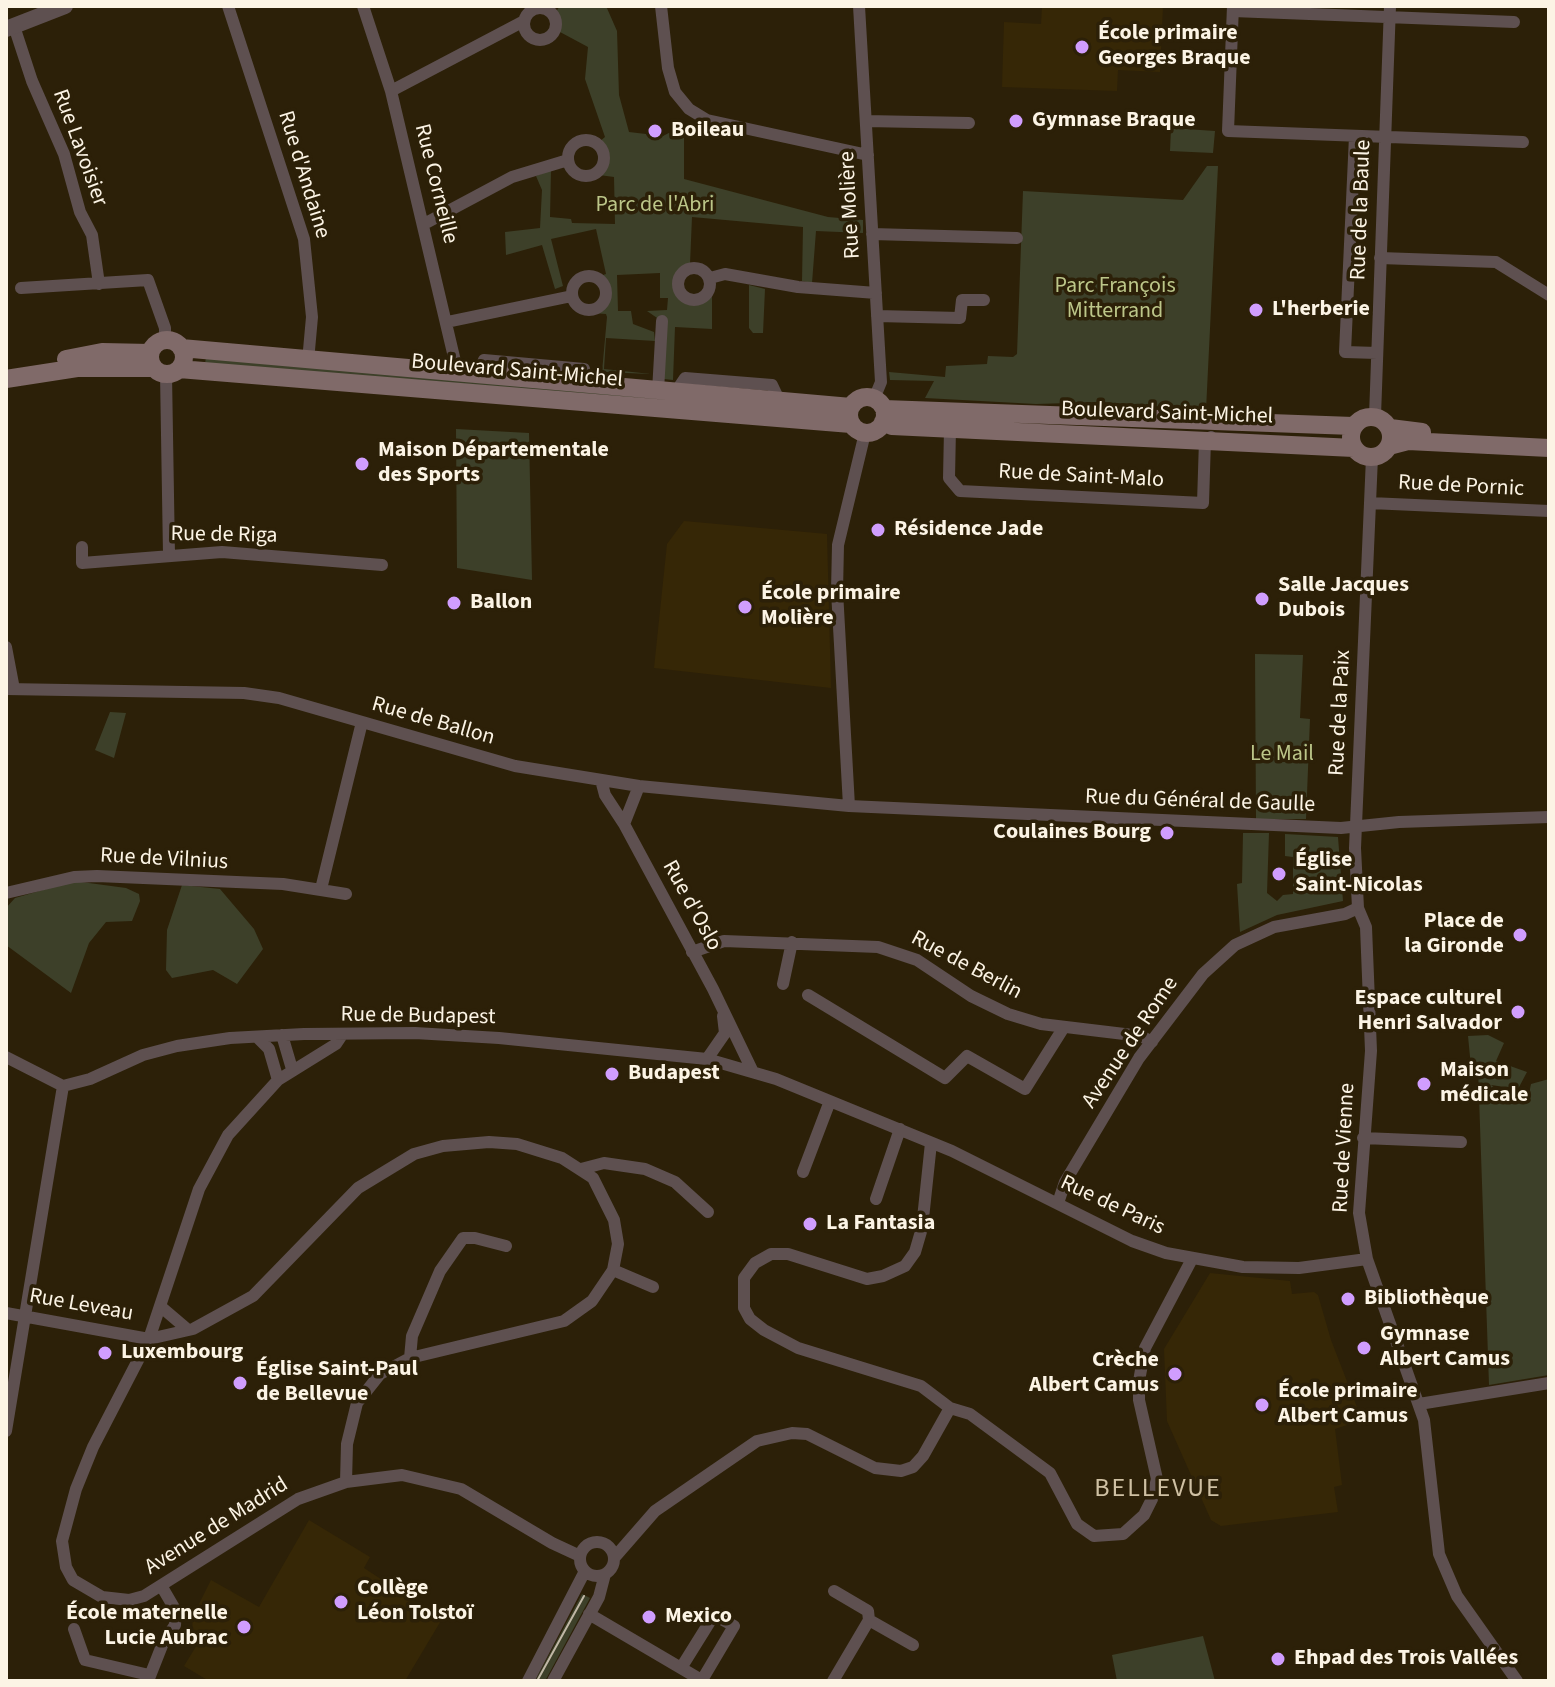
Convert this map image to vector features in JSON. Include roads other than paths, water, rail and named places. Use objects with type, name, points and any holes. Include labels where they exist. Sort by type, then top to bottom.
[{"type":"main road","name":"Boulevard Saint-Michel","points":[[173,344],[308,361],[780,402],[856,421]]},
{"type":"main road","points":[[173,344],[183,359],[162,366],[155,345],[173,344]]},
{"type":"main road","name":"Boulevard Saint-Michel","points":[[6,369],[102,352],[162,366]]},
{"type":"main road","name":"Boulevard Saint-Michel","points":[[6,379],[77,368],[162,366],[856,421]]},
{"type":"main road","points":[[859,399],[880,410],[874,432],[856,421],[859,399]]},
{"type":"main road","name":"Boulevard Saint-Michel","points":[[880,410],[1206,428],[1354,448]]},
{"type":"main road","name":"Boulevard Saint-Michel","points":[[880,410],[892,426],[950,429],[1353,426]]},
{"type":"main road","points":[[1385,430],[1372,457],[1354,448],[1350,439],[1353,426],[1361,418],[1408,441],[1549,448]]},
{"type":"main road","points":[[1385,430],[1549,437]]},
{"type":"street","points":[[10,28],[65,6]]},
{"type":"street","name":"Rue d'Andaine","points":[[228,6],[304,239],[312,317],[308,361]]},
{"type":"street","name":"Rue Corneille","points":[[363,6],[391,91],[458,374]]},
{"type":"street","points":[[661,6],[668,68],[675,92],[689,109],[707,120],[868,155]]},
{"type":"street","name":"Rue Molière","points":[[859,6],[881,382],[880,410]]},
{"type":"street","points":[[1514,22],[1389,11],[1233,8],[1228,131],[1523,142]]},
{"type":"street","name":"Rue de la Baule","points":[[1385,430],[1377,353],[1389,11]]},
{"type":"street","points":[[391,91],[524,21]]},
{"type":"street","name":"Rue Lavoisier","points":[[10,28],[96,248],[99,284]]},
{"type":"street","points":[[866,121],[969,123]]},
{"type":"street","points":[[1355,136],[1345,352],[1377,353]]},
{"type":"street","points":[[424,224],[512,177],[568,160]]},
{"type":"street","points":[[872,234],[1017,238]]},
{"type":"street","points":[[1380,258],[1496,262],[1549,295]]},
{"type":"street","points":[[710,278],[725,274],[798,287],[876,293]]},
{"type":"street","points":[[21,288],[148,280],[173,344]]},
{"type":"street","points":[[447,322],[572,296]]},
{"type":"street","points":[[877,316],[960,318],[962,300],[984,300]]},
{"type":"street","points":[[662,321],[666,392]]},
{"type":"street","points":[[162,366],[169,555]]},
{"type":"street","points":[[849,806],[837,591],[838,545],[856,421]]},
{"type":"street","name":"Rue de Saint-Malo","points":[[950,429],[949,478],[960,491],[1203,503],[1206,428]]},
{"type":"street","name":"Rue de la Paix","points":[[1356,826],[1372,457]]},
{"type":"street","name":"Rue de Pornic","points":[[1370,503],[1549,511]]},
{"type":"street","name":"Rue de Riga","points":[[82,547],[82,563],[222,552],[382,565]]},
{"type":"street","points":[[6,647],[10,689]]},
{"type":"street","name":"Rue de Ballon","points":[[10,689],[244,693],[279,698],[515,766],[639,786],[849,806]]},
{"type":"street","points":[[321,889],[362,722]]},
{"type":"street","name":"Rue d'Oslo","points":[[601,780],[605,795],[624,824],[722,1007],[753,1072]]},
{"type":"street","points":[[624,824],[639,786]]},
{"type":"street","name":"Rue du Général de Gaulle","points":[[849,806],[1160,822],[1356,826],[1549,817]]},
{"type":"street","name":"Rue de Vienne","points":[[1356,826],[1358,908],[1366,927],[1371,1051],[1359,1213],[1367,1259],[1419,1404],[1439,1554],[1457,1596],[1517,1681]]},
{"type":"street","name":"Rue de Vilnius","points":[[6,893],[74,877],[97,876],[165,877],[321,889],[346,894]]},
{"type":"street","name":"Avenue de Rome","points":[[1058,1203],[1065,1182],[1152,1042],[1203,974],[1235,945],[1274,927],[1345,914],[1358,908]]},
{"type":"street","name":"Rue de Berlin","points":[[692,952],[724,941],[792,942],[895,951],[917,960],[992,1008],[1041,1024],[1141,1036],[1152,1042]]},
{"type":"street","points":[[783,984],[792,942]]},
{"type":"street","points":[[808,995],[945,1078],[967,1056],[1025,1089],[1064,1027]]},
{"type":"street","points":[[707,1059],[725,1033],[722,1007]]},
{"type":"street","name":"Rue de Budapest","points":[[63,1086],[90,1079],[143,1055],[177,1046],[282,1035],[415,1033],[499,1038],[707,1059],[776,1079]]},
{"type":"street","points":[[282,1035],[292,1069]]},
{"type":"street","name":"Avenue de Madrid","points":[[342,1035],[336,1044],[278,1080],[228,1135],[199,1189],[149,1339],[76,1489],[62,1541],[63,1554],[73,1580],[102,1597],[129,1600],[162,1587],[298,1499],[346,1482],[402,1475],[461,1489],[552,1543],[580,1556]]},
{"type":"street","points":[[257,1037],[269,1049],[278,1080]]},
{"type":"street","points":[[6,1057],[63,1086],[6,1431]]},
{"type":"street","name":"Rue de Paris","points":[[776,1079],[931,1143],[1132,1241],[1192,1259],[1243,1267],[1299,1268],[1367,1259]]},
{"type":"street","points":[[803,1172],[830,1101]]},
{"type":"street","points":[[876,1199],[900,1129]]},
{"type":"street","points":[[1363,1138],[1461,1142]]},
{"type":"street","points":[[149,1339],[212,1322],[253,1296],[358,1188],[414,1154],[443,1146],[489,1142],[517,1144],[562,1158],[581,1169],[603,1192],[614,1220],[618,1244],[613,1270],[592,1301],[564,1321],[410,1358],[380,1374],[357,1403],[347,1444],[346,1482]]},
{"type":"street","points":[[931,1143],[922,1228],[915,1252],[905,1266],[867,1279],[788,1254],[771,1254],[749,1269],[741,1289],[750,1319],[764,1330],[816,1356],[921,1386],[950,1408],[970,1414],[1045,1468],[1057,1482],[1077,1524],[1094,1536],[1123,1534],[1144,1515],[1157,1479],[1139,1400],[1145,1348],[1192,1259]]},
{"type":"street","points":[[581,1169],[604,1163],[645,1169],[675,1182],[708,1212]]},
{"type":"street","points":[[410,1358],[412,1336],[440,1271],[463,1238],[506,1246]]},
{"type":"street","points":[[613,1270],[639,1278],[653,1287]]},
{"type":"street","points":[[160,1306],[187,1329]]},
{"type":"street","name":"Rue Leveau","points":[[6,1313],[149,1339]]},
{"type":"street","points":[[1419,1404],[1549,1383]]},
{"type":"street","points":[[553,1681],[604,1586],[605,1574],[614,1558],[655,1511],[757,1441],[792,1433],[807,1434],[875,1468],[901,1471],[913,1467],[923,1456],[950,1408]]},
{"type":"street","points":[[528,1681],[585,1571],[580,1556],[582,1549],[595,1542],[607,1545],[614,1558]]},
{"type":"street","points":[[585,1571],[597,1576],[605,1574]]},
{"type":"street","points":[[74,1629],[85,1660],[149,1678],[175,1625],[176,1611],[162,1587]]},
{"type":"street","points":[[833,1681],[869,1620],[868,1611],[834,1591]]},
{"type":"street","points":[[589,1614],[702,1681],[734,1626],[714,1615],[681,1668]]},
{"type":"street","points":[[869,1620],[913,1645]]},
{"type":"tram line","points":[[537,1681],[584,1596]]},
{"type":"place","name":"École primaire Georges Braque","points":[[1082,47]]},
{"type":"place","name":"Gymnase Braque","points":[[1016,121]]},
{"type":"place","name":"Boileau","points":[[655,131]]},
{"type":"place","name":"L'herberie","points":[[1256,310]]},
{"type":"place","name":"Maison Départementale des Sports","points":[[362,464]]},
{"type":"place","name":"Résidence Jade","points":[[878,530]]},
{"type":"place","name":"Salle Jacques Dubois","points":[[1262,599]]},
{"type":"place","name":"Ballon","points":[[454,603]]},
{"type":"place","name":"École primaire Molière","points":[[745,607]]},
{"type":"place","name":"Coulaines Bourg","points":[[1167,833]]},
{"type":"place","name":"Église Saint-Nicolas","points":[[1279,874]]},
{"type":"place","name":"Place de la Gironde","points":[[1520,935]]},
{"type":"place","name":"Espace culturel Henri Salvador","points":[[1518,1012]]},
{"type":"place","name":"Budapest","points":[[612,1074]]},
{"type":"place","name":"Maison médicale","points":[[1424,1084]]},
{"type":"place","name":"La Fantasia","points":[[810,1224]]},
{"type":"place","name":"Bibliothèque","points":[[1348,1299]]},
{"type":"place","name":"Gymnase Albert Camus","points":[[1364,1348]]},
{"type":"place","name":"Luxembourg","points":[[105,1353]]},
{"type":"place","name":"Crèche Albert Camus","points":[[1175,1374]]},
{"type":"place","name":"Église Saint-Paul de Bellevue","points":[[240,1383]]},
{"type":"place","name":"École primaire Albert Camus","points":[[1262,1405]]},
{"type":"place","name":"Collège Léon Tolstoï","points":[[341,1602]]},
{"type":"place","name":"Mexico","points":[[649,1617]]},
{"type":"place","name":"École maternelle Lucie Aubrac","points":[[244,1627]]},
{"type":"place","name":"Ehpad des Trois Vallées","points":[[1278,1659]]},
{"type":"district","name":"BELLEVUE","points":[[1158,1490]]},
{"type":"park label","name":"Parc de l'Abri","points":[[655,206]]},
{"type":"park label","name":"Parc François Mitterrand","points":[[1115,300]]},
{"type":"park label","name":"Le Mail","points":[[1282,755]]}]
